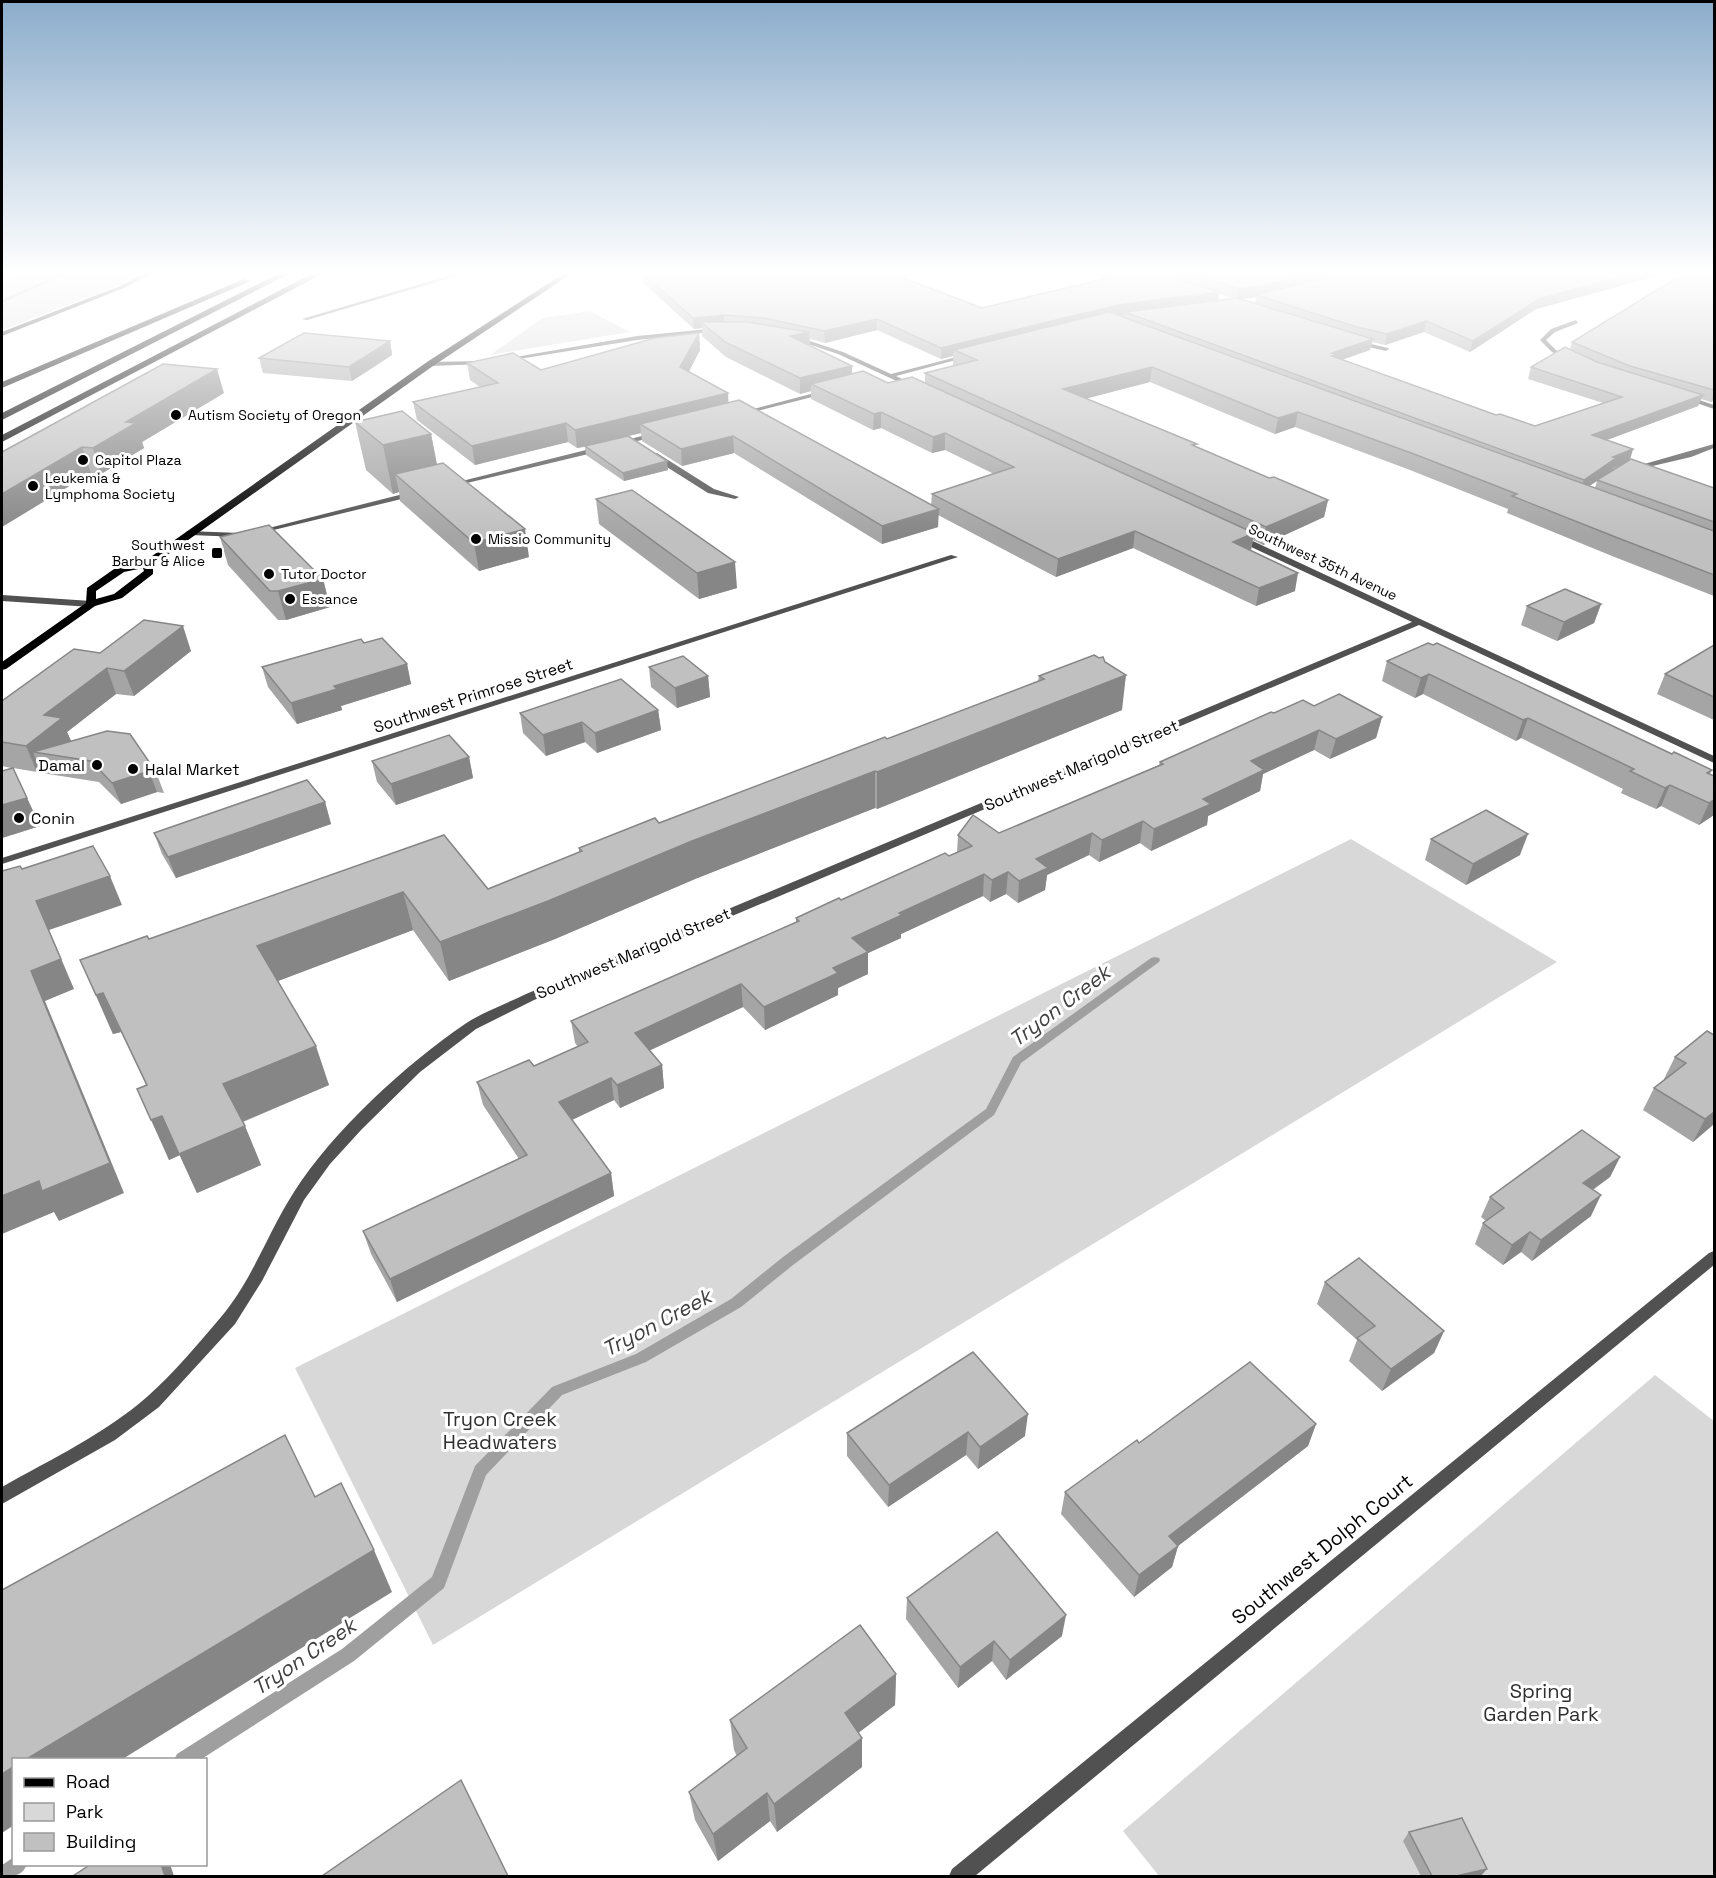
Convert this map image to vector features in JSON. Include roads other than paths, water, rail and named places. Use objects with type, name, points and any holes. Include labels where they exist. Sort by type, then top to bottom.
[{"type":"highway","points":[[2,385],[60,360]]},
{"type":"highway","points":[[2,417],[116,360]]},
{"type":"highway","points":[[2,439],[154,360]]},
{"type":"highway","points":[[2,377],[33,371]]},
{"type":"main road","points":[[91,604],[91,590],[121,569],[148,564],[437,360]]},
{"type":"main road","points":[[2,667],[91,604],[118,596],[149,572],[148,564]]},
{"type":"street","points":[[853,360],[923,391]]},
{"type":"street","points":[[879,378],[957,360]]},
{"type":"street","points":[[1568,360],[1572,362]]},
{"type":"street","points":[[430,364],[470,365],[491,362]]},
{"type":"street","points":[[732,415],[834,390]]},
{"type":"street","points":[[1671,393],[1714,407]]},
{"type":"street","points":[[439,487],[665,432]]},
{"type":"street","points":[[631,440],[641,447]]},
{"type":"street","points":[[1622,472],[1714,446]]},
{"type":"street","points":[[651,453],[711,491],[735,497]]},
{"type":"street","points":[[190,533],[224,536],[259,531],[428,490]]},
{"type":"street","name":"Southwest 35th Avenue","points":[[1225,532],[1714,760]]},
{"type":"street","name":"Southwest Primrose Street","points":[[2,861],[954,557]]},
{"type":"street","points":[[2,598],[91,604]]},
{"type":"street","name":"Southwest Marigold Street","points":[[2,1496],[109,1435],[153,1402],[194,1360],[229,1318],[257,1277],[299,1196],[325,1160],[415,1069],[471,1026],[530,997],[1419,622]]},
{"type":"street","name":"Southwest Dolph Court","points":[[958,1876],[1714,1257]]},
{"type":"waterway","name":"Tryon Creek","points":[[186,1758],[348,1655],[438,1582],[480,1471],[557,1391],[641,1358],[736,1303],[788,1261],[990,1112],[1017,1060],[1155,960]]},
{"type":"waterway","name":"Tryon Creek","points":[[2,1876],[15,1866]]},
{"type":"place","name":"Autism Society of Oregon","points":[[176,415]]},
{"type":"place","name":"Capitol Plaza","points":[[83,460]]},
{"type":"place","name":"Leukemia & Lymphoma Society","points":[[33,486]]},
{"type":"place","name":"Missio Community","points":[[476,539]]},
{"type":"place","name":"Southwest Barbur & Alice","points":[[217,553]]},
{"type":"place","name":"Tutor Doctor","points":[[269,574]]},
{"type":"place","name":"Essance","points":[[290,599]]},
{"type":"place","name":"Damal","points":[[97,765]]},
{"type":"place","name":"Halal Market","points":[[133,769]]},
{"type":"place","name":"Conin","points":[[19,818]]},
{"type":"park label","name":"Tryon Creek Headwaters","points":[[500,1430]]},
{"type":"park label","name":"Spring Garden Park","points":[[1541,1702]]}]
